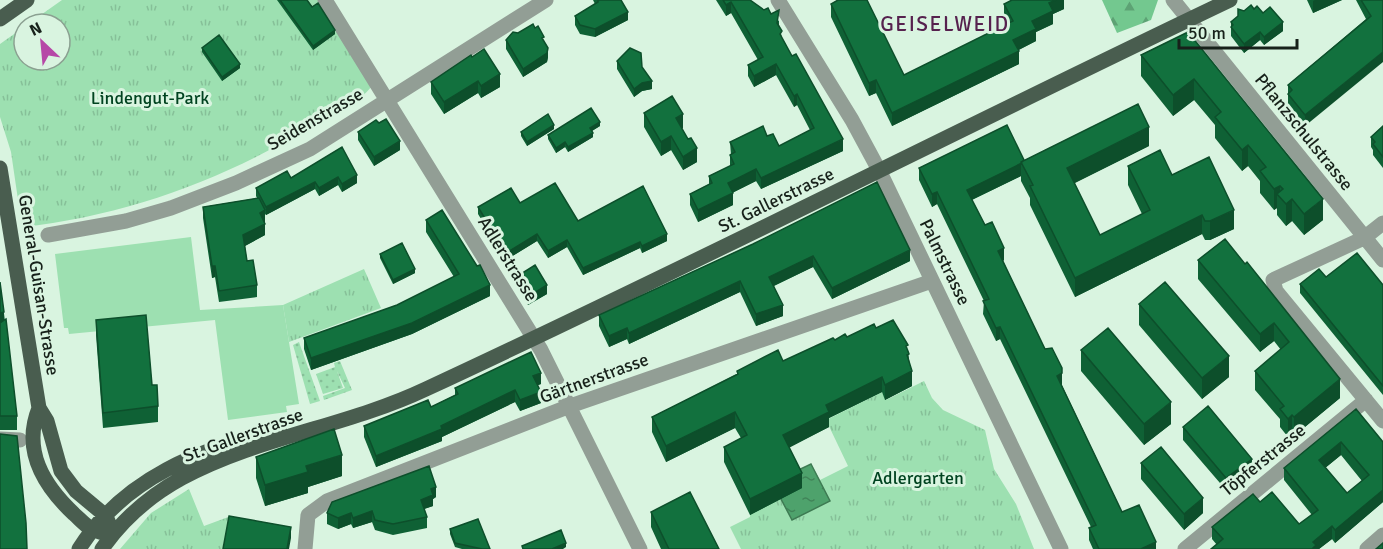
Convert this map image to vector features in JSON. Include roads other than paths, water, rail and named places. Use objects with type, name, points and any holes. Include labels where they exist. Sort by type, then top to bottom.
[{"type":"main road","points":[[0,19],[27,0]]},
{"type":"main road","name":"St. Gallerstrasse","points":[[113,534],[141,507],[181,479],[232,457],[422,392],[880,172],[1230,0]]},
{"type":"main road","name":"General-Guisan-Strasse","points":[[0,168],[39,408],[47,421],[61,471],[76,490],[106,516],[113,534]]},
{"type":"main road","name":"General-Guisan-Strasse","points":[[39,408],[32,425],[34,453],[41,474],[65,505],[92,530]]},
{"type":"main road","name":"St. Gallerstrasse","points":[[106,516],[146,482],[208,450],[265,435],[333,423]]},
{"type":"main road","points":[[79,549],[92,530],[106,516]]},
{"type":"main road","points":[[92,530],[113,534],[102,549]]},
{"type":"street","name":"Adlerstrasse","points":[[325,0],[534,338],[640,549]]},
{"type":"street","name":"Seidenstrasse","points":[[48,235],[126,221],[236,183],[310,149],[546,0]]},
{"type":"street","name":"Palmstrasse","points":[[778,0],[852,120],[880,172],[1061,549]]},
{"type":"street","name":"Pflanzschulstrasse","points":[[1173,0],[1383,260]]},
{"type":"street","points":[[1383,223],[1364,238],[1274,280],[1276,291],[1383,421]]},
{"type":"street","name":"Gärtnerstrasse","points":[[305,549],[309,515],[327,501],[570,406],[932,281]]},
{"type":"street","name":"Töpferstrasse","points":[[1185,549],[1366,400]]},
{"type":"street","points":[[0,439],[20,440]]},
{"type":"street","points":[[1366,549],[1383,535]]},
{"type":"water","points":[[811,464],[830,501],[792,520],[781,499],[794,472]]},
{"type":"district","name":"GEISELWEID","points":[[945,24]]},
{"type":"park label","name":"Lindengut-Park","points":[[150,98]]},
{"type":"park label","name":"Adlergarten","points":[[918,478]]}]
